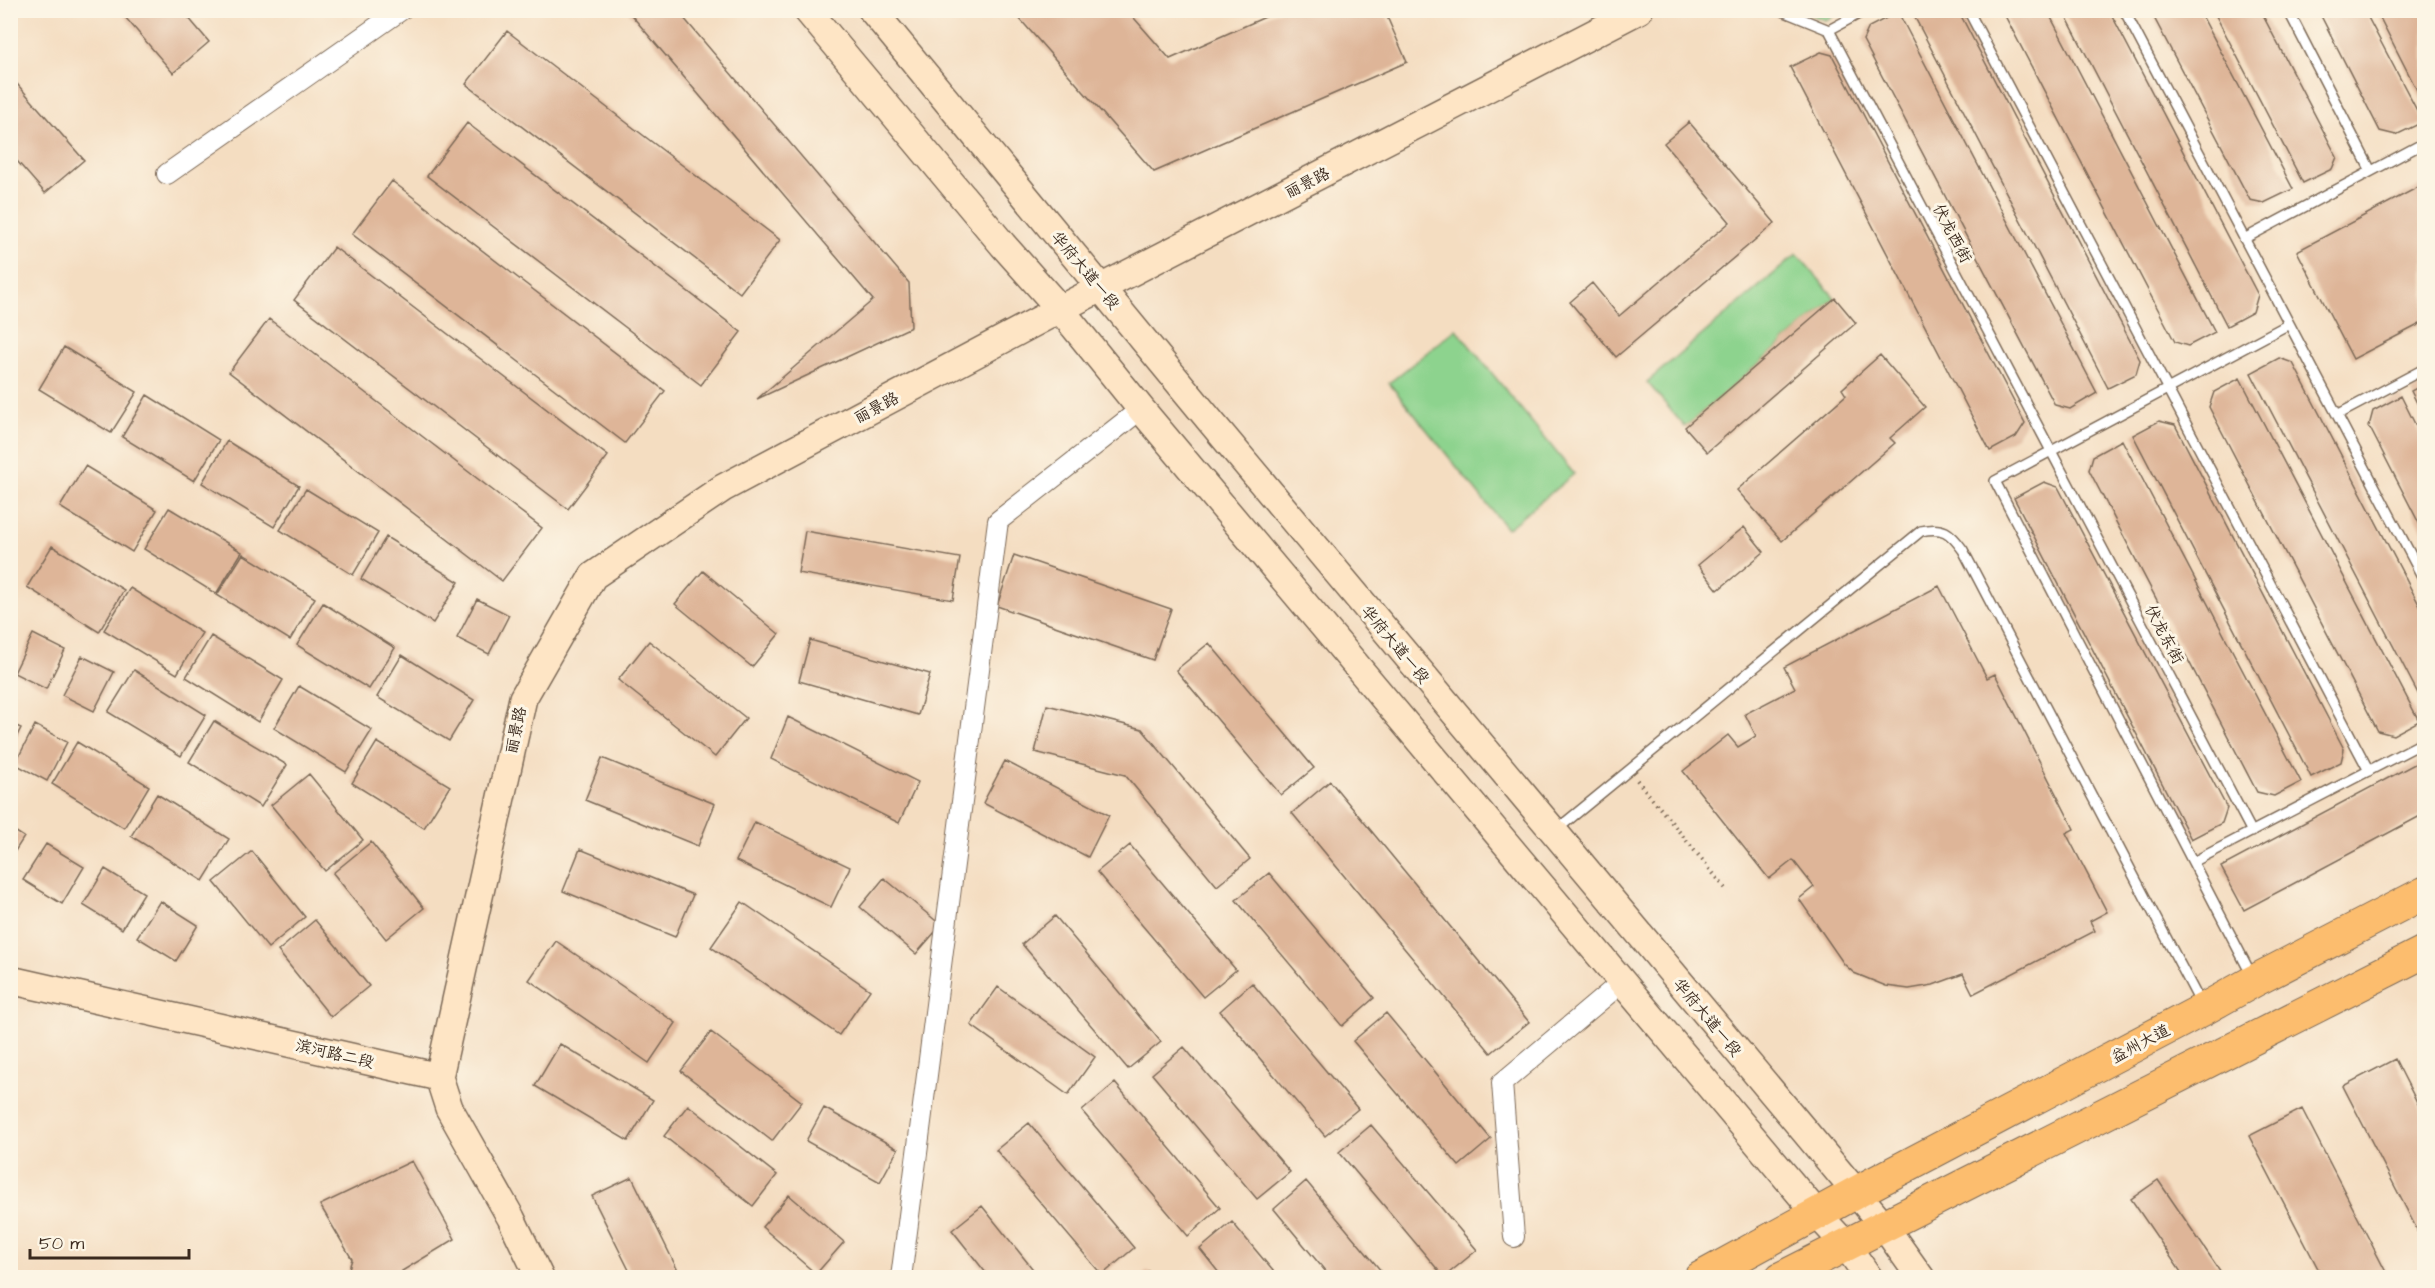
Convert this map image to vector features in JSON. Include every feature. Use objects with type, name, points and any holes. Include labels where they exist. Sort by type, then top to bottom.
[{"type":"main road","points":[[807,10],[1817,1214],[1846,1245],[1869,1278]]},
{"type":"main road","name":"华府大道一段","points":[[872,10],[1100,288],[1884,1226],[1921,1278]]},
{"type":"main road","name":"丽景路","points":[[440,1077],[523,698],[593,576],[723,488],[1100,288],[1639,10]]},
{"type":"main road","name":"益州大道","points":[[1700,1278],[1855,1193],[2424,893]]},
{"type":"main road","points":[[1781,1278],[2424,952]]},
{"type":"main road","name":"滨河路二段","points":[[10,980],[440,1077]]},
{"type":"main road","points":[[440,1077],[449,1108],[511,1218],[540,1278]]},
{"type":"street","points":[[167,174],[402,10]]},
{"type":"street","points":[[901,1278],[998,521],[1141,409]]},
{"type":"street","points":[[1514,1237],[1502,1083],[1622,982]]},
{"type":"lane","points":[[1780,10],[1829,30],[1866,10]]},
{"type":"lane","points":[[1968,10],[2369,771]]},
{"type":"lane","points":[[2124,10],[2424,580]]},
{"type":"lane","points":[[2288,10],[2371,171]]},
{"type":"lane","name":"伏龙西街","points":[[1829,30],[2051,451]]},
{"type":"lane","points":[[2244,239],[2424,143]]},
{"type":"lane","points":[[2254,981],[1995,481],[2289,324]]},
{"type":"lane","points":[[2337,415],[2424,369]]},
{"type":"lane","name":"伏龙东街","points":[[2051,451],[2252,832]]},
{"type":"lane","points":[[1553,832],[1921,531],[1935,528],[1946,532],[1956,540],[1962,550],[2204,1010]]},
{"type":"lane","points":[[2193,862],[2424,742]]},
{"type":"path","points":[[1629,770],[1726,889]]},
{"type":"green space","points":[[1802,11],[1844,11],[1825,20]]},
{"type":"green space","points":[[1797,254],[1835,298],[1685,427],[1647,382]]},
{"type":"green space","points":[[1456,329],[1574,474],[1507,529],[1389,383]]},
{"type":"building","points":[[119,10],[182,10],[209,42],[173,73]]},
{"type":"building","points":[[627,10],[677,10],[909,283],[911,327],[757,399],[873,300]]},
{"type":"building","points":[[1012,10],[1127,10],[1170,59],[1281,10],[1384,10],[1407,62],[1154,172]]},
{"type":"building","points":[[1911,10],[1958,10],[2140,360],[2136,374],[2108,388]]},
{"type":"building","points":[[2002,10],[2047,10],[2215,332],[2188,346],[2175,342]]},
{"type":"building","points":[[2063,10],[2109,10],[2258,295],[2253,312],[2227,326]]},
{"type":"building","points":[[2150,10],[2199,10],[2293,189],[2264,203],[2250,200]]},
{"type":"building","points":[[2213,10],[2260,10],[2337,157],[2332,169],[2303,183]]},
{"type":"building","points":[[2318,10],[2364,10],[2423,122],[2396,135],[2380,131]]},
{"type":"building","points":[[2376,10],[2424,10],[2424,104]]},
{"type":"building","points":[[1898,12],[2097,393],[2070,409],[2055,405],[1863,40],[1869,27]]},
{"type":"building","points":[[507,31],[780,240],[740,293],[466,84]]},
{"type":"building","points":[[1821,52],[1832,55],[2025,423],[2016,437],[1990,451],[1790,67]]},
{"type":"building","points":[[10,76],[84,160],[45,193],[10,153]]},
{"type":"building","points":[[1689,122],[1775,223],[1616,357],[1570,302],[1592,283],[1619,316],[1730,222],[1664,143]]},
{"type":"building","points":[[467,123],[741,332],[701,385],[427,176]]},
{"type":"building","points":[[392,181],[665,391],[625,443],[352,234]]},
{"type":"building","points":[[2424,184],[2424,322],[2353,359],[2297,251]]},
{"type":"building","points":[[334,247],[608,456],[568,509],[294,300]]},
{"type":"building","points":[[1835,298],[1856,323],[1707,452],[1685,427]]},
{"type":"building","points":[[269,319],[542,528],[502,581],[229,372]]},
{"type":"building","points":[[64,347],[137,392],[111,433],[39,389]]},
{"type":"building","points":[[1880,355],[1925,407],[1890,438],[1895,443],[1782,541],[1737,490],[1846,395],[1842,389]]},
{"type":"building","points":[[2279,358],[2293,363],[2424,614],[2424,705],[2251,373]]},
{"type":"building","points":[[2240,378],[2419,721],[2393,735],[2378,731],[2209,407],[2214,392]]},
{"type":"building","points":[[2424,384],[2424,417],[2411,391]]},
{"type":"building","points":[[147,395],[219,440],[194,481],[122,437]]},
{"type":"building","points":[[2401,396],[2424,442],[2424,533],[2369,426],[2373,411]]},
{"type":"building","points":[[2159,421],[2175,425],[2344,749],[2341,762],[2311,777],[2133,435]]},
{"type":"building","points":[[2122,440],[2301,782],[2274,796],[2257,792],[2089,470],[2093,456]]},
{"type":"building","points":[[227,441],[299,486],[274,527],[202,483]]},
{"type":"building","points":[[85,466],[157,510],[132,552],[60,507]]},
{"type":"building","points":[[2044,482],[2058,487],[2227,808],[2222,823],[2191,839],[2014,498]]},
{"type":"building","points":[[306,489],[378,533],[353,575],[280,530]]},
{"type":"building","points":[[169,508],[242,552],[216,594],[144,549]]},
{"type":"building","points":[[1744,527],[1764,552],[1718,590],[1698,565]]},
{"type":"building","points":[[805,531],[960,558],[953,600],[798,573]]},
{"type":"building","points":[[386,537],[459,582],[433,623],[361,579]]},
{"type":"building","points":[[52,546],[124,590],[99,632],[27,587]]},
{"type":"building","points":[[243,554],[315,598],[290,640],[217,595]]},
{"type":"building","points":[[1014,555],[1171,609],[1153,660],[997,606]]},
{"type":"building","points":[[703,571],[779,634],[752,667],[675,604]]},
{"type":"building","points":[[1939,586],[1987,678],[1995,674],[2074,829],[2066,833],[2107,912],[2090,921],[2095,931],[1973,994],[1963,974],[1933,985],[1909,989],[1886,986],[1854,973],[1844,964],[1799,899],[1814,887],[1793,860],[1769,879],[1683,771],[1728,735],[1738,747],[1756,736],[1745,714],[1795,688],[1784,667]]},
{"type":"building","points":[[130,588],[202,633],[177,674],[104,630]]},
{"type":"building","points":[[477,599],[509,615],[489,654],[457,638]]},
{"type":"building","points":[[323,603],[395,648],[369,689],[297,645]]},
{"type":"building","points":[[33,634],[65,650],[46,689],[14,673]]},
{"type":"building","points":[[211,636],[283,680],[258,722],[186,677]]},
{"type":"building","points":[[810,640],[930,674],[918,715],[799,681]]},
{"type":"building","points":[[649,641],[746,718],[715,757],[618,680]]},
{"type":"building","points":[[1209,643],[1314,768],[1281,795],[1176,670]]},
{"type":"building","points":[[402,655],[474,700],[449,741],[377,697]]},
{"type":"building","points":[[82,656],[114,672],[94,711],[62,695]]},
{"type":"building","points":[[134,670],[206,715],[181,756],[108,712]]},
{"type":"building","points":[[299,686],[372,730],[346,772],[274,728]]},
{"type":"building","points":[[1047,705],[1142,729],[1250,859],[1217,886],[1125,775],[1035,752]]},
{"type":"building","points":[[788,717],[918,782],[899,823],[771,759]]},
{"type":"building","points":[[214,721],[287,765],[261,807],[189,762]]},
{"type":"building","points":[[10,723],[21,728],[10,749]]},
{"type":"building","points":[[35,725],[67,742],[47,781],[15,764]]},
{"type":"building","points":[[77,742],[149,786],[124,828],[52,784]]},
{"type":"building","points":[[377,742],[450,786],[424,828],[352,783]]},
{"type":"building","points":[[602,758],[715,804],[698,846],[585,800]]},
{"type":"building","points":[[2424,759],[2424,814],[2244,910],[2221,867]]},
{"type":"building","points":[[1005,761],[1109,815],[1088,857],[983,803]]},
{"type":"building","points":[[309,774],[363,840],[325,871],[271,805]]},
{"type":"building","points":[[1330,781],[1529,1022],[1491,1053],[1292,813]]},
{"type":"building","points":[[157,794],[229,839],[203,881],[131,836]]},
{"type":"building","points":[[755,822],[850,867],[831,907],[736,861]]},
{"type":"building","points":[[10,828],[24,837],[10,859]]},
{"type":"building","points":[[371,842],[424,908],[386,939],[333,873]]},
{"type":"building","points":[[46,844],[84,867],[62,904],[23,880]]},
{"type":"building","points":[[1130,845],[1236,970],[1203,997],[1097,872]]},
{"type":"building","points":[[580,849],[693,895],[675,937],[563,891]]},
{"type":"building","points":[[252,851],[305,917],[268,948],[214,882]]},
{"type":"building","points":[[105,869],[144,893],[122,929],[83,905]]},
{"type":"building","points":[[1269,873],[1374,998],[1342,1026],[1236,900]]},
{"type":"building","points":[[884,878],[941,925],[916,954],[860,907]]},
{"type":"building","points":[[160,901],[198,925],[176,961],[137,937]]},
{"type":"building","points":[[742,902],[870,990],[839,1035],[711,947]]},
{"type":"building","points":[[1055,916],[1161,1042],[1128,1069],[1022,944]]},
{"type":"building","points":[[315,920],[369,986],[331,1017],[278,951]]},
{"type":"building","points":[[556,941],[676,1023],[649,1063],[529,980]]},
{"type":"building","points":[[1252,983],[1358,1109],[1325,1136],[1220,1011]]},
{"type":"building","points":[[998,987],[1095,1057],[1068,1095],[971,1025]]},
{"type":"building","points":[[1386,1013],[1491,1139],[1459,1166],[1353,1041]]},
{"type":"building","points":[[711,1032],[802,1102],[772,1141],[681,1071]]},
{"type":"building","points":[[560,1044],[653,1100],[628,1141],[535,1086]]},
{"type":"building","points":[[1184,1047],[1290,1172],[1257,1199],[1152,1074]]},
{"type":"building","points":[[2395,1059],[2424,1116],[2424,1243],[2343,1086]]},
{"type":"building","points":[[1115,1083],[1220,1208],[1188,1236],[1082,1111]]},
{"type":"building","points":[[688,1105],[777,1175],[753,1206],[664,1136]]},
{"type":"building","points":[[824,1108],[898,1149],[880,1182],[806,1141]]},
{"type":"building","points":[[2302,1109],[2389,1278],[2323,1278],[2249,1136]]},
{"type":"building","points":[[1029,1123],[1134,1248],[1102,1275],[996,1150]]},
{"type":"building","points":[[1371,1125],[1477,1250],[1444,1277],[1339,1152]]},
{"type":"building","points":[[412,1161],[455,1239],[402,1271],[400,1278],[346,1278],[352,1259],[320,1205]]},
{"type":"building","points":[[632,1177],[679,1273],[671,1278],[633,1278],[592,1196]]},
{"type":"building","points":[[2158,1180],[2225,1278],[2185,1278],[2131,1199]]},
{"type":"building","points":[[1306,1181],[1387,1278],[1331,1278],[1274,1209]]},
{"type":"building","points":[[789,1195],[844,1242],[816,1274],[762,1227]]},
{"type":"building","points":[[982,1206],[1040,1278],[990,1278],[952,1230]]},
{"type":"building","points":[[1232,1222],[1279,1278],[1223,1278],[1200,1249]]},
{"type":"building","points":[[1148,1271],[1154,1278],[1140,1278]]}]
